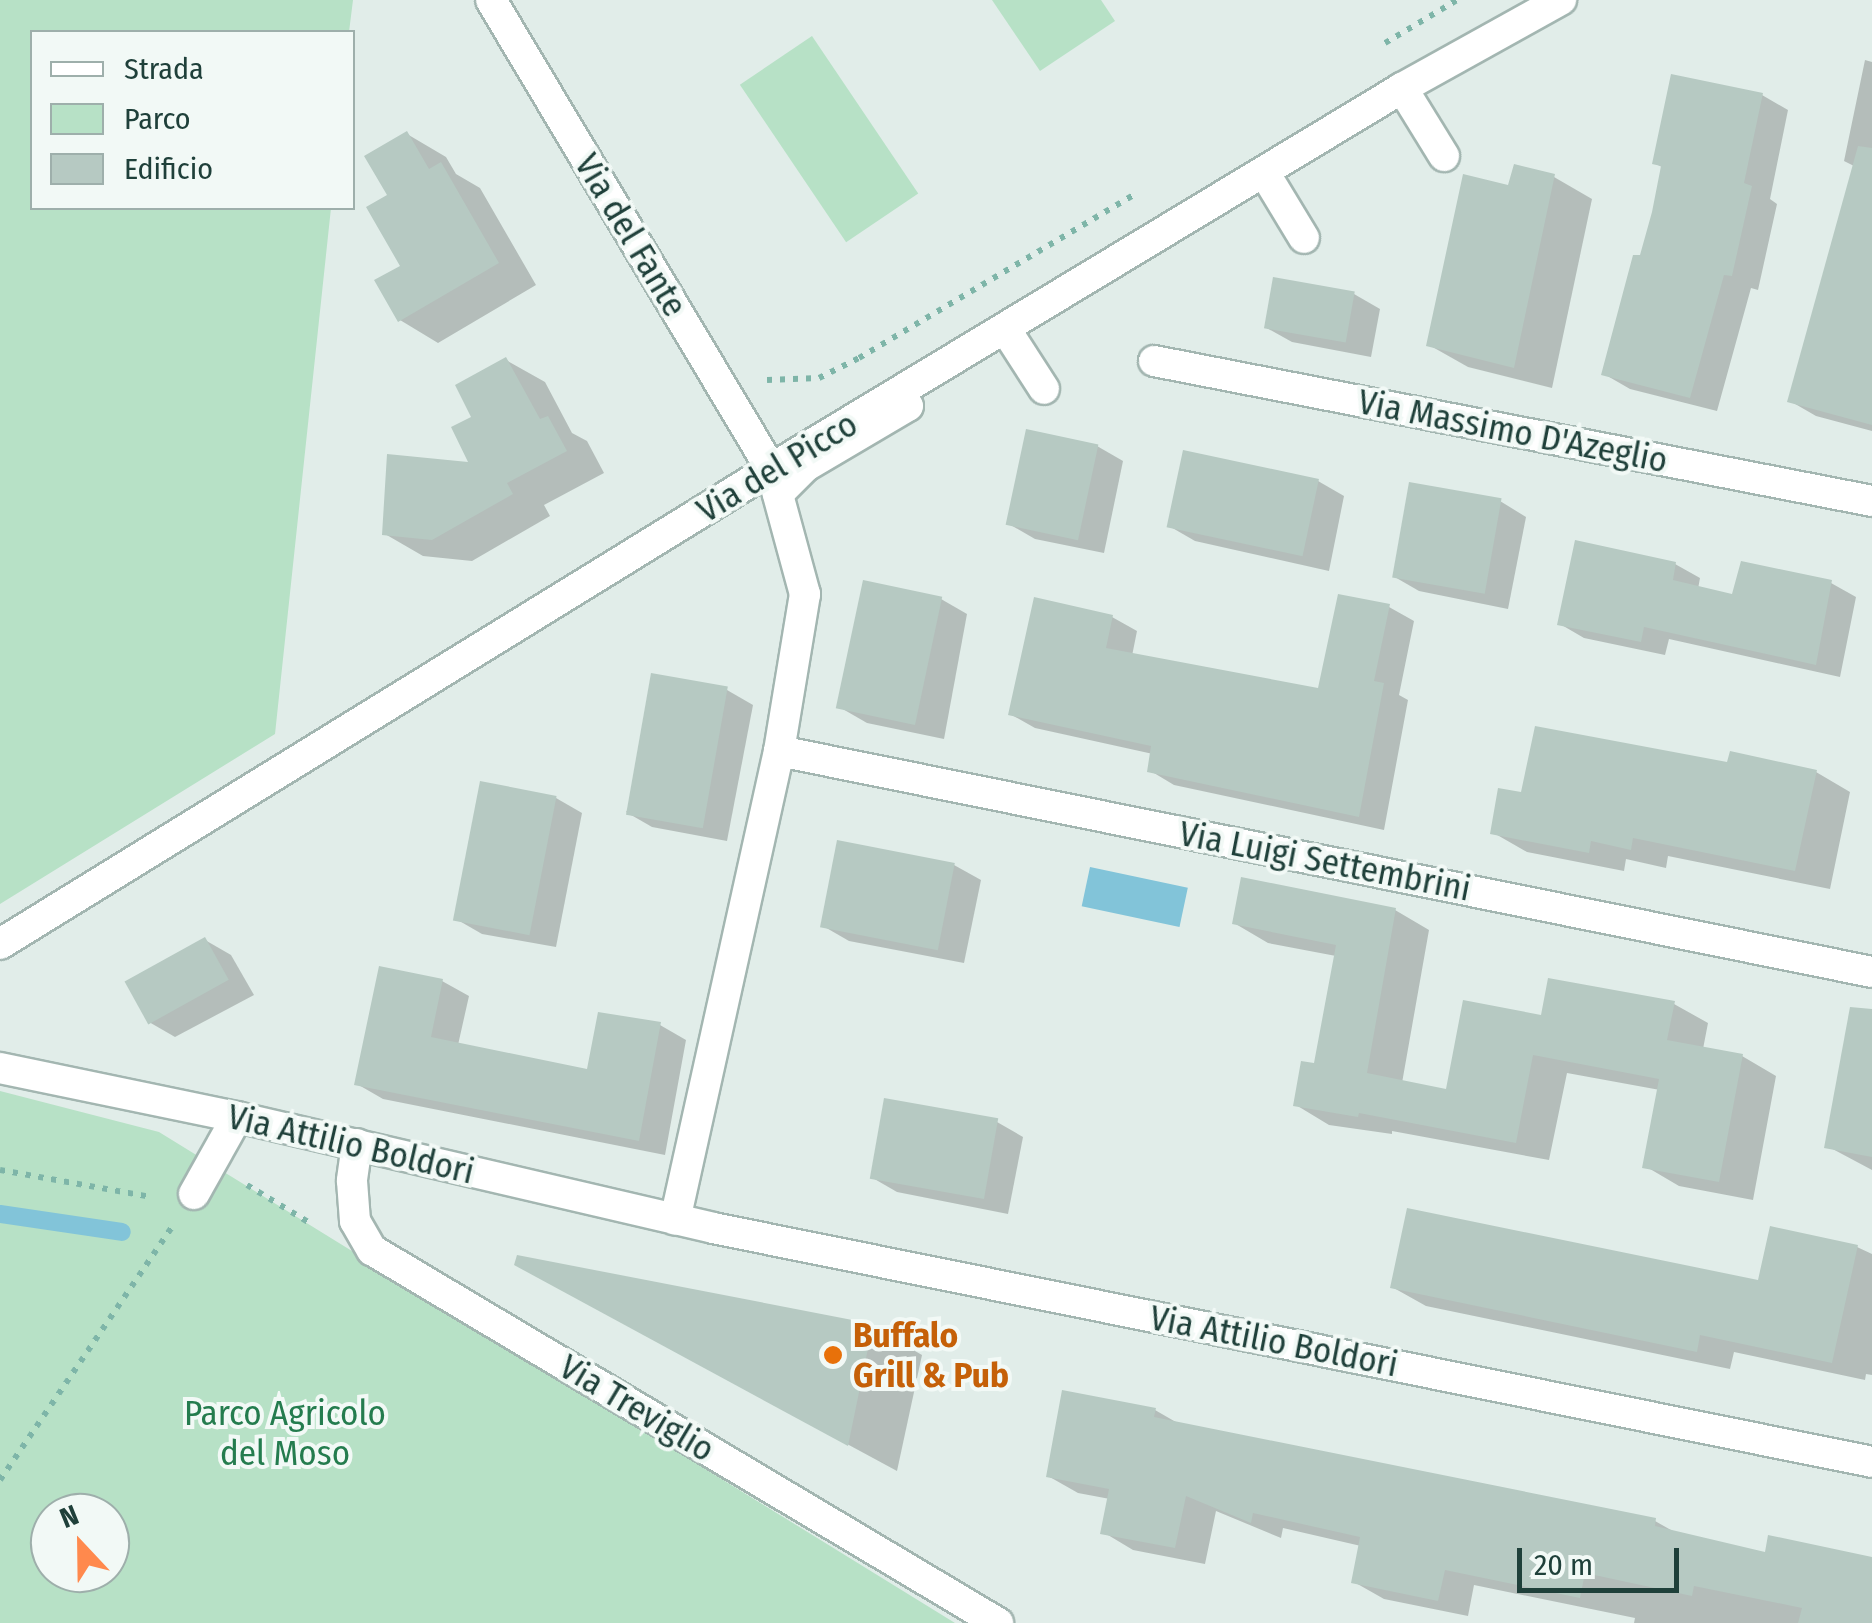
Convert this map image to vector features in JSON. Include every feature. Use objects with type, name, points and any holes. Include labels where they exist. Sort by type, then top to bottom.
[{"type":"street","name":"Via del Fante","points":[[491,0],[774,482]]},
{"type":"street","name":"Via del Picco","points":[[0,944],[774,482],[899,394],[1402,88],[1561,0]]},
{"type":"street","points":[[1402,88],[1444,156]]},
{"type":"street","points":[[1264,172],[1304,238]]},
{"type":"street","points":[[1006,330],[1044,389]]},
{"type":"street","name":"Via Massimo D'Azeglio","points":[[1154,361],[1872,501]]},
{"type":"street","points":[[676,1220],[779,751],[805,594],[774,482]]},
{"type":"street","name":"Via Luigi Settembrini","points":[[779,751],[1872,972]]},
{"type":"street","name":"Via Attilio Boldori","points":[[0,1056],[13,1071],[238,1116],[676,1220],[1872,1462]]},
{"type":"street","points":[[194,1194],[238,1116]]},
{"type":"street","name":"Via Treviglio","points":[[356,1144],[352,1181],[355,1221],[372,1250],[998,1623]]},
{"type":"path","points":[[1369,53],[1457,0]]},
{"type":"path","points":[[751,370],[766,380],[819,378],[1140,191]]},
{"type":"path","points":[[0,1480],[194,1194]]},
{"type":"green space","points":[[0,0],[353,0],[349,30],[30,30],[30,210],[331,210],[275,734],[0,904]]},
{"type":"green space","points":[[992,0],[1101,0],[1115,21],[1040,71]]},
{"type":"green space","points":[[812,36],[918,194],[846,242],[740,85]]},
{"type":"green space","name":"Parco Agricolo del Moso","points":[[0,1091],[159,1132],[955,1623],[0,1623]]},
{"type":"water","points":[[1090,867],[1188,888],[1179,927],[1082,906]]},
{"type":"building","points":[[1671,74],[1763,93],[1744,183],[1752,186],[1732,276],[1724,275],[1690,398],[1601,375],[1633,255],[1640,255],[1652,212],[1661,166],[1652,164]]},
{"type":"building","points":[[407,131],[429,169],[441,162],[499,263],[398,322],[374,280],[400,266],[366,207],[387,195],[364,156]]},
{"type":"building","points":[[1858,146],[1872,148],[1872,425],[1787,402]]},
{"type":"building","points":[[1514,164],[1555,174],[1514,368],[1426,346],[1463,174],[1508,185]]},
{"type":"building","points":[[1273,277],[1355,291],[1346,343],[1264,328]]},
{"type":"building","points":[[506,357],[540,419],[548,416],[567,451],[507,483],[513,494],[432,540],[382,535],[387,454],[468,462],[451,427],[471,417],[455,385]]},
{"type":"building","points":[[1026,429],[1098,444],[1078,540],[1006,525]]},
{"type":"building","points":[[1183,450],[1319,479],[1303,556],[1167,527]]},
{"type":"building","points":[[1409,482],[1502,498],[1485,594],[1392,578]]},
{"type":"building","points":[[1575,540],[1676,562],[1673,580],[1732,594],[1741,561],[1832,580],[1816,665],[1644,627],[1641,642],[1557,625]]},
{"type":"building","points":[[863,580],[942,597],[915,725],[836,708]]},
{"type":"building","points":[[1338,594],[1390,604],[1374,681],[1384,683],[1359,817],[1147,772],[1151,746],[1008,715],[1034,597],[1113,615],[1106,648],[1318,688]]},
{"type":"building","points":[[651,673],[728,687],[703,828],[626,815]]},
{"type":"building","points":[[1535,726],[1727,762],[1730,751],[1817,770],[1795,871],[1633,838],[1631,850],[1591,841],[1589,853],[1490,834],[1498,788],[1521,792]]},
{"type":"building","points":[[480,781],[557,796],[529,935],[453,920]]},
{"type":"building","points":[[837,840],[955,863],[938,950],[820,927]]},
{"type":"building","points":[[1241,877],[1396,908],[1367,1073],[1446,1089],[1463,1000],[1541,1015],[1548,978],[1675,1001],[1667,1040],[1743,1054],[1719,1182],[1642,1168],[1659,1079],[1533,1055],[1516,1143],[1359,1113],[1358,1117],[1293,1106],[1301,1061],[1314,1063],[1336,945],[1232,924]]},
{"type":"building","points":[[205,937],[229,980],[148,1024],[125,982]]},
{"type":"building","points":[[379,966],[443,979],[431,1037],[587,1069],[598,1012],[661,1022],[639,1141],[354,1085]]},
{"type":"building","points":[[1850,1007],[1872,1009],[1872,1157],[1824,1148]]},
{"type":"building","points":[[884,1098],[998,1118],[984,1199],[870,1179]]},
{"type":"building","points":[[1407,1208],[1758,1280],[1770,1226],[1858,1245],[1832,1363],[1700,1335],[1697,1352],[1390,1288]]},
{"type":"building","points":[[517,1255],[873,1324],[848,1446],[514,1265]]},
{"type":"building","points":[[1062,1390],[1156,1408],[1154,1417],[1656,1518],[1655,1526],[1765,1552],[1768,1535],[1872,1557],[1872,1623],[1798,1623],[1802,1608],[1694,1586],[1692,1596],[1585,1573],[1580,1598],[1445,1570],[1438,1601],[1351,1583],[1360,1537],[1253,1513],[1251,1523],[1186,1496],[1175,1548],[1100,1534],[1109,1489],[1046,1477]]},
{"type":"waterway","points":[[0,1214],[122,1232]]},
{"type":"place","name":"Buffalo Grill & Pub","points":[[833,1355]]}]
